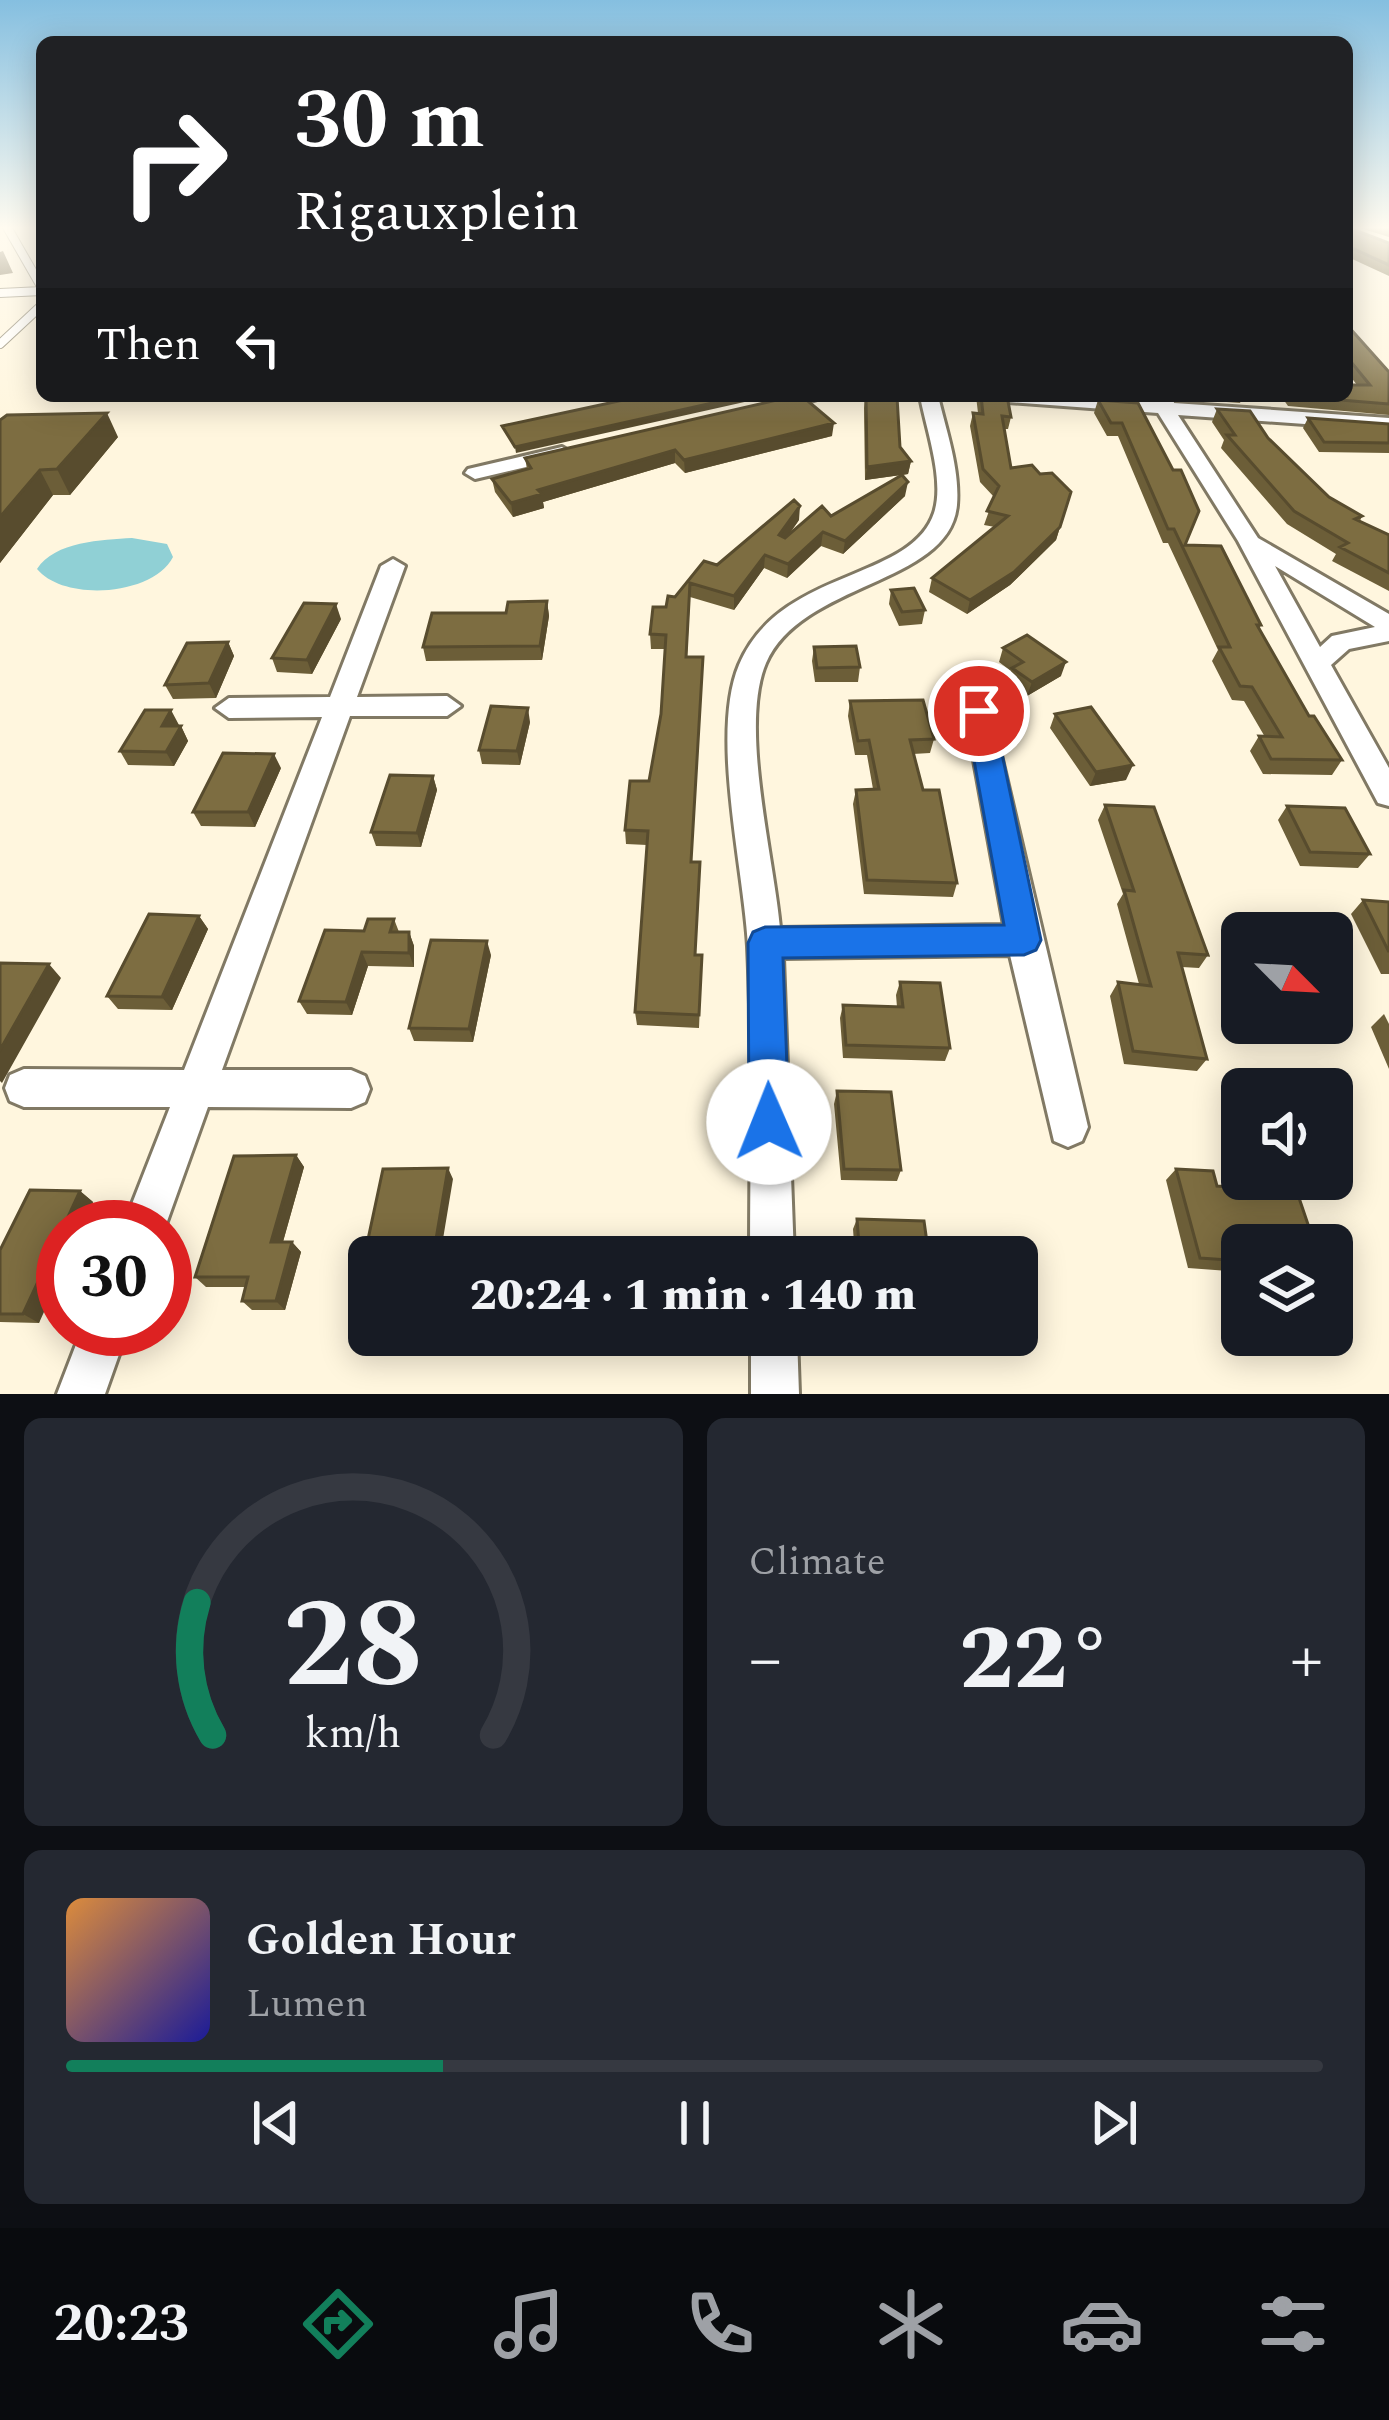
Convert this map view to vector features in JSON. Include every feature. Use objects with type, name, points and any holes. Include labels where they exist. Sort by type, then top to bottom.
[{"type":"street","points":[[749,411],[790,402]]},
{"type":"street","points":[[772,1236],[765,943],[742,709],[751,667],[786,614],[813,596],[884,570],[934,536],[947,510],[930,402]]},
{"type":"street","points":[[1164,403],[1389,424]]},
{"type":"street","points":[[1164,403],[1249,541],[1389,795]]},
{"type":"street","points":[[475,472],[589,447]]},
{"type":"street","points":[[1249,541],[1389,629]]},
{"type":"street","points":[[154,1200],[393,566]]},
{"type":"street","points":[[1315,665],[1340,642],[1389,629]]},
{"type":"street","points":[[229,708],[447,706]]},
{"type":"street","points":[[979,711],[1024,940],[1068,1127]]},
{"type":"street","points":[[765,943],[1024,940]]},
{"type":"street","points":[[25,1088],[351,1089]]},
{"type":"street","points":[[80,1394],[95,1356]]},
{"type":"street","points":[[774,1356],[775,1394]]},
{"type":"lane","points":[[0,344],[36,311]]},
{"type":"water","points":[[132,538],[167,544],[173,557],[163,570],[128,587],[67,587],[37,569],[67,547]]},
{"type":"building","points":[[1353,332],[1389,372],[1389,404],[1353,401],[1353,385],[1370,385],[1353,364]]},
{"type":"building","points":[[614,402],[717,402],[515,447],[502,426]]},
{"type":"building","points":[[768,402],[809,402],[834,423],[684,460],[675,450],[538,490],[542,494],[511,503],[492,479],[531,468],[525,458]]},
{"type":"building","points":[[866,402],[897,402],[900,447],[911,461],[867,467]]},
{"type":"building","points":[[982,402],[1008,402],[1011,417],[1002,416],[1011,468],[1032,465],[1040,474],[1052,473],[1071,492],[1060,527],[1014,572],[970,600],[932,578],[1008,516],[987,511],[999,486],[983,469],[973,413],[983,414]]},
{"type":"building","points":[[1099,402],[1138,403],[1173,470],[1181,470],[1199,511],[1185,545],[1221,546],[1261,625],[1257,625],[1309,716],[1314,716],[1342,760],[1271,759],[1259,736],[1282,737],[1252,687],[1240,686],[1219,647],[1230,647],[1174,529],[1168,529],[1122,423],[1111,423]]},
{"type":"building","points":[[1217,409],[1250,411],[1268,438],[1329,497],[1362,516],[1355,519],[1389,535],[1389,573],[1340,547],[1348,543],[1294,511],[1227,435],[1235,435]]},
{"type":"building","points":[[107,413],[57,469],[40,470],[0,517],[0,420],[7,415]]},
{"type":"building","points":[[1308,418],[1389,424],[1389,443],[1324,442]]},
{"type":"building","points":[[902,475],[908,482],[845,541],[823,532],[788,564],[765,555],[734,596],[690,583],[686,657],[703,657],[691,862],[700,862],[695,955],[702,955],[699,1015],[635,1012],[648,831],[625,830],[630,781],[649,781],[661,714],[666,635],[650,634],[653,607],[666,607],[668,596],[675,597],[704,561],[717,565],[794,500],[800,506],[779,535],[785,538],[822,506],[831,516]]},
{"type":"building","points":[[914,588],[925,610],[902,612],[891,590]]},
{"type":"building","points":[[547,601],[540,646],[423,647],[432,613],[506,613],[508,602]]},
{"type":"building","points":[[304,603],[336,604],[307,660],[272,658]]},
{"type":"building","points":[[1027,635],[1066,662],[1032,682],[1012,668],[1023,662],[1003,648]]},
{"type":"building","points":[[228,642],[209,683],[165,685],[187,643]]},
{"type":"building","points":[[856,646],[860,667],[817,668],[814,647]]},
{"type":"building","points":[[923,700],[934,739],[910,740],[923,790],[939,790],[957,883],[867,880],[856,790],[879,789],[869,740],[858,741],[850,701]]},
{"type":"building","points":[[491,706],[528,708],[517,751],[479,750]]},
{"type":"building","points":[[1091,707],[1133,765],[1096,772],[1055,714]]},
{"type":"building","points":[[145,710],[171,710],[162,726],[181,726],[166,752],[120,751]]},
{"type":"building","points":[[223,753],[274,754],[248,812],[193,812]]},
{"type":"building","points":[[390,775],[433,776],[417,833],[371,832]]},
{"type":"building","points":[[1105,805],[1154,807],[1208,955],[1178,953],[1207,1059],[1133,1051],[1118,982],[1151,986],[1124,890],[1134,891]]},
{"type":"building","points":[[1287,806],[1345,808],[1370,854],[1310,852]]},
{"type":"building","points":[[1363,900],[1389,902],[1389,952]]},
{"type":"building","points":[[149,914],[199,916],[162,997],[107,996]]},
{"type":"building","points":[[368,919],[394,919],[390,932],[409,932],[409,953],[362,952],[346,1002],[299,1001],[325,930],[364,931]]},
{"type":"building","points":[[431,940],[487,941],[469,1029],[409,1028]]},
{"type":"building","points":[[0,963],[49,964],[0,1050]]},
{"type":"building","points":[[900,982],[940,983],[950,1048],[846,1045],[843,1005],[903,1007]]},
{"type":"building","points":[[837,1091],[891,1092],[901,1170],[844,1169]]},
{"type":"building","points":[[296,1155],[271,1242],[292,1242],[276,1301],[242,1301],[248,1277],[195,1277],[234,1156]]},
{"type":"building","points":[[448,1168],[437,1236],[369,1236],[383,1169]]},
{"type":"building","points":[[1176,1169],[1213,1171],[1221,1186],[1221,1200],[1300,1200],[1308,1224],[1221,1224],[1221,1260],[1200,1258]]},
{"type":"building","points":[[30,1190],[80,1191],[76,1200],[36,1200],[36,1286],[23,1314],[0,1314],[0,1250]]},
{"type":"building","points":[[857,1219],[924,1221],[926,1236],[858,1236]]},
{"type":"route","points":[[769,1122],[765,943],[1024,940],[979,711]]}]
